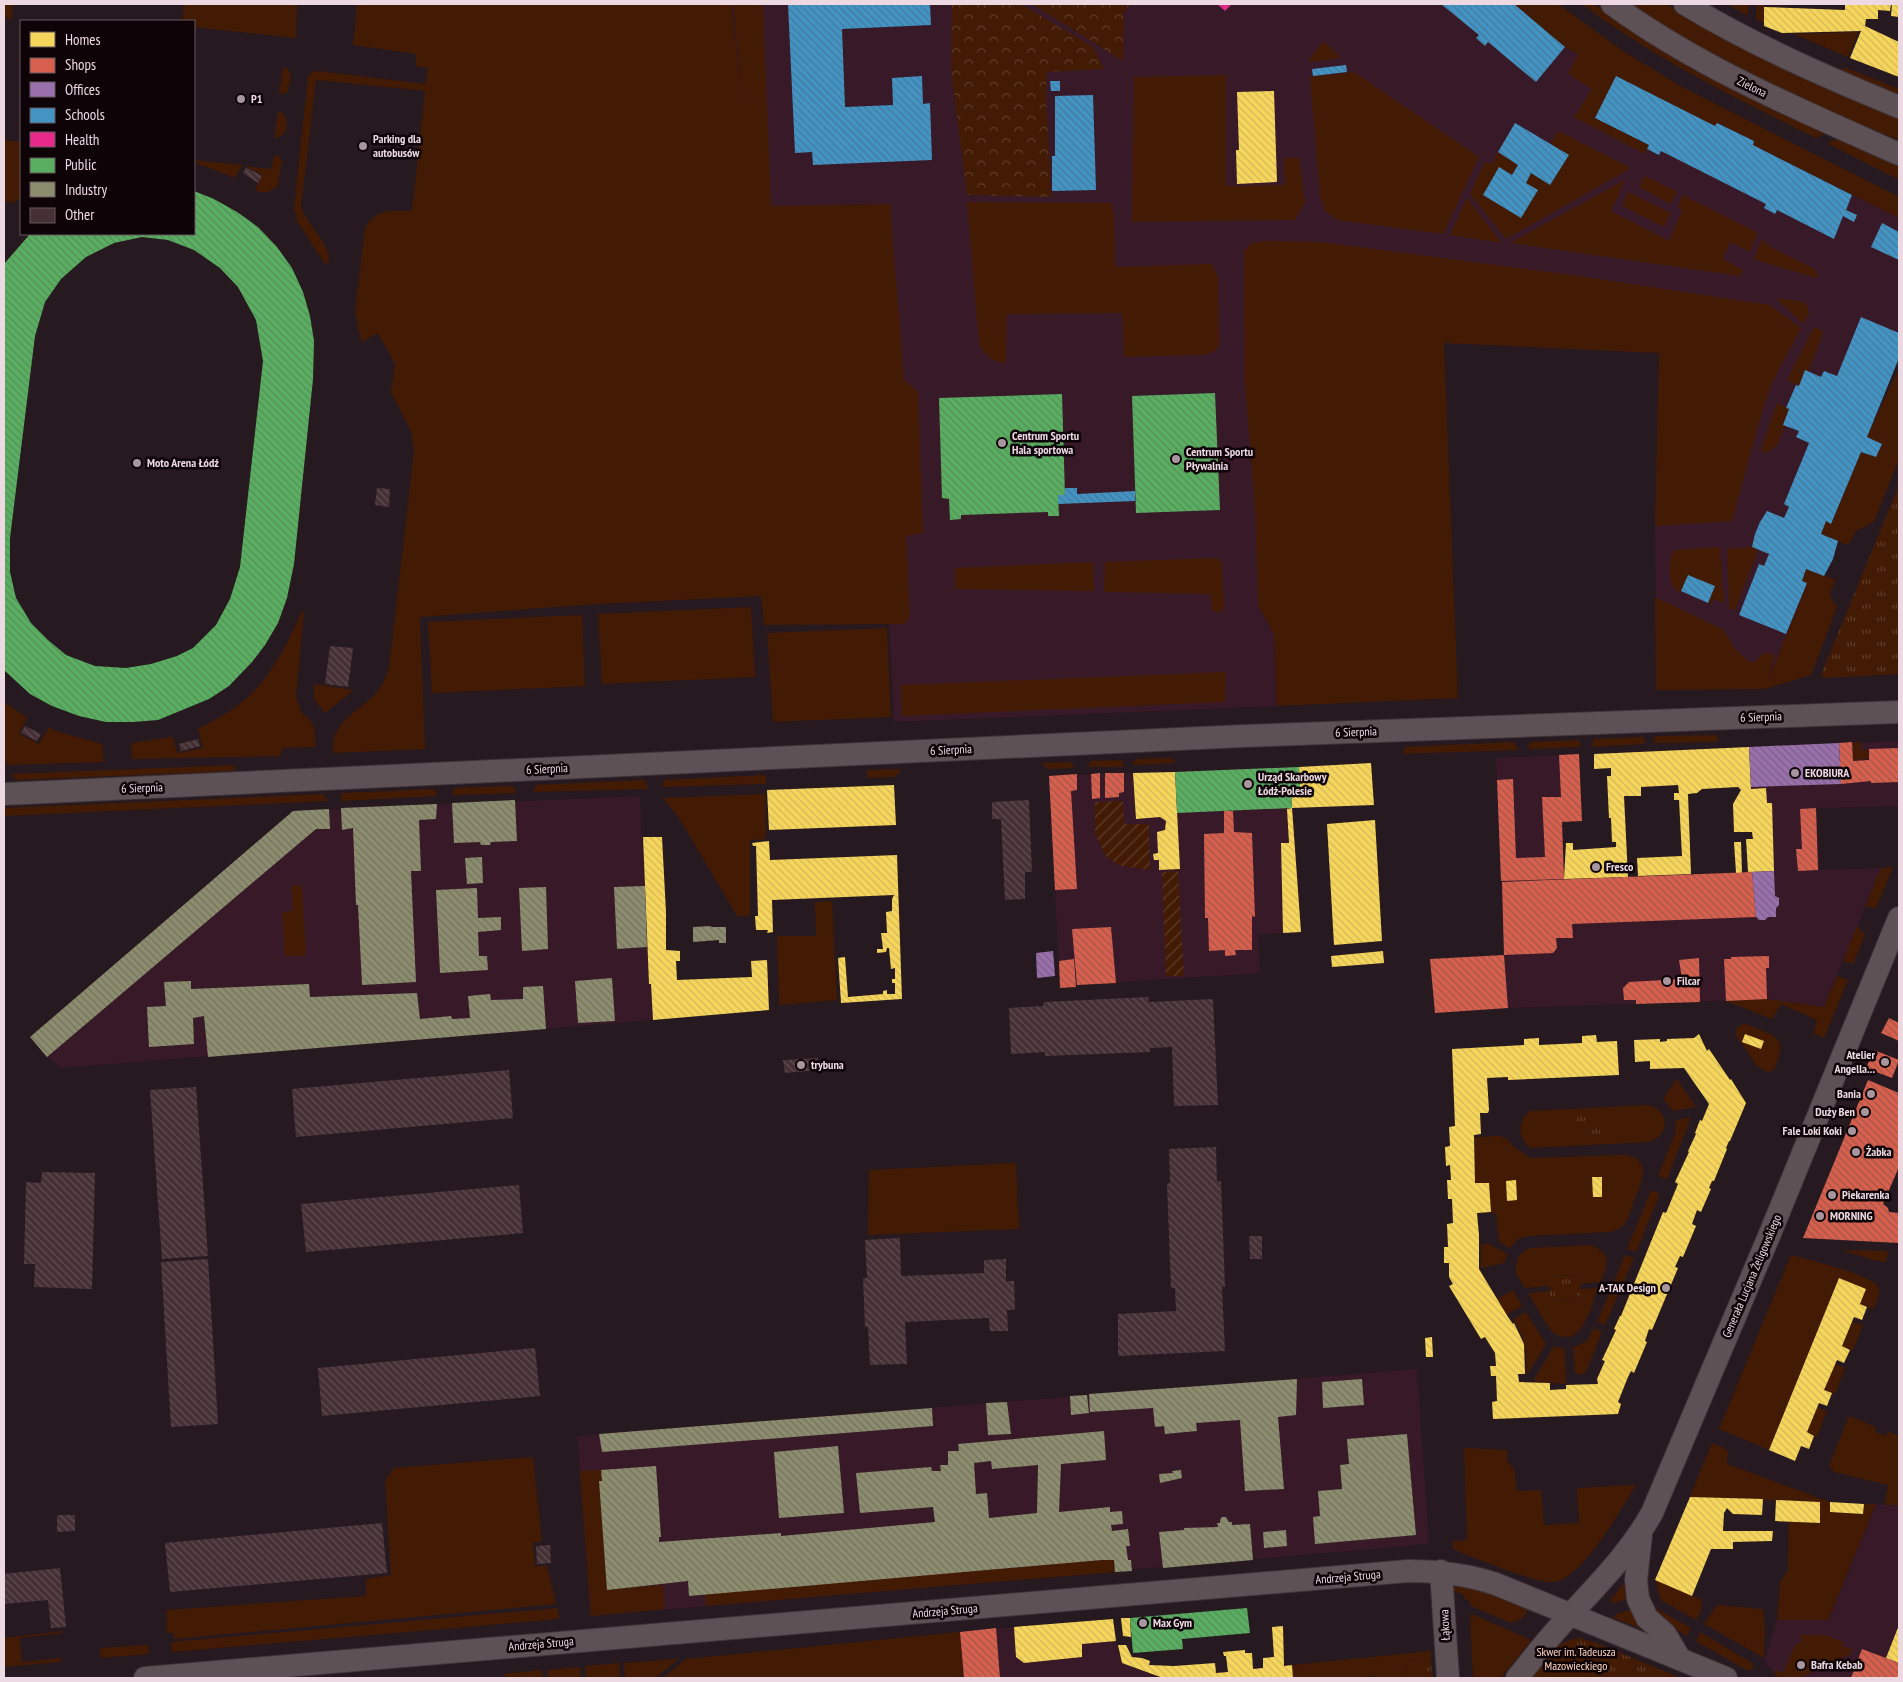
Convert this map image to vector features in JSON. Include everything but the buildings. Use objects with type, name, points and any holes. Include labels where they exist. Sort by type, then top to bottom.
[{"type":"street","name":"Zielona","points":[[1612,4],[1672,45],[1711,66],[1786,104],[1899,154]]},
{"type":"street","points":[[1685,4],[1716,22],[1813,71],[1899,107]]},
{"type":"street","name":"6 Sierpnia","points":[[4,794],[1233,736],[1899,712]]},
{"type":"street","name":"Generała Lucjana Żeligowskiego","points":[[1572,1614],[1606,1578],[1642,1531],[1655,1506],[1759,1260],[1899,918]]},
{"type":"street","points":[[1642,1531],[1636,1580],[1638,1599],[1647,1618],[1665,1634],[1680,1659]]},
{"type":"street","name":"Andrzeja Struga","points":[[145,1678],[1408,1571],[1441,1571],[1488,1581],[1726,1678]]},
{"type":"street","name":"Łąkowa","points":[[1441,1571],[1448,1678]]},
{"type":"street","points":[[1518,1678],[1546,1642],[1572,1614]]},
{"type":"shaded area","points":[[731,4],[1514,4],[1565,47],[1616,76],[1715,126],[1717,123],[1754,141],[1753,145],[1899,218],[1899,358],[1765,689],[1656,690],[1655,526],[1659,353],[1444,343],[1258,605],[1274,634],[1277,706],[894,722],[868,204],[754,208]]},
{"type":"shaded area","points":[[1899,741],[1899,806],[1816,808],[1820,870],[1881,868],[1824,1007],[1767,999],[1508,1008],[1496,758],[1559,755],[1564,880],[1754,872],[1749,747]]},
{"type":"shaded area","points":[[1299,767],[1300,788],[1292,788],[1301,932],[1258,934],[1260,973],[1060,986],[1049,776]]},
{"type":"shaded area","points":[[640,796],[649,984],[651,984],[653,1020],[61,1068],[47,1057],[30,1037],[293,811]]},
{"type":"shaded area","points":[[1417,1369],[1429,1544],[591,1616],[577,1436]]},
{"type":"shaded area","points":[[1876,1504],[1899,1506],[1899,1678],[1777,1677],[1764,1660],[1777,1620],[1829,1619]]},
{"type":"shaded area","points":[[1113,1619],[1122,1663],[1160,1677],[1292,1665],[1293,1678],[952,1678],[963,1675],[960,1632]]},
{"type":"green space","points":[[5,4],[13,4],[11,20],[4,14]]},
{"type":"green space","points":[[184,4],[297,4],[296,38],[195,27],[195,20],[182,20]]},
{"type":"green space","points":[[357,4],[731,4],[744,113],[733,4],[763,4],[771,206],[890,204],[904,380],[918,392],[923,533],[906,536],[910,616],[905,624],[764,625],[761,596],[598,604],[420,617],[425,749],[334,753],[333,742],[341,725],[377,692],[389,668],[414,451],[411,431],[391,392],[395,364],[378,333],[361,342],[355,311],[365,228],[380,214],[392,211],[412,211],[425,91],[316,80],[301,206],[327,250],[329,257],[328,263],[325,264],[297,221],[294,209],[308,77],[312,72],[318,71],[425,84],[428,68],[416,66],[416,54],[353,45]]},
{"type":"green space","points":[[952,4],[1021,4],[1093,47],[1104,69],[1047,72],[1046,96],[1051,197],[967,195],[951,69]]},
{"type":"green space","points":[[1032,4],[1131,4],[1124,12],[1123,61]]},
{"type":"green space","points":[[1514,4],[1558,4],[1623,51],[1682,87],[1899,197],[1899,218],[1753,145],[1754,141],[1718,123],[1715,126],[1616,76],[1595,118],[1649,145],[1645,154],[1574,117],[1592,89],[1568,74],[1578,54],[1565,47]]},
{"type":"green space","points":[[1582,4],[1594,4],[1636,34],[1692,68],[1825,134],[1817,138],[1814,137],[1724,92],[1637,42]]},
{"type":"green space","points":[[1630,4],[1666,4],[1709,30],[1899,117],[1899,140],[1803,101],[1715,58]]},
{"type":"green space","points":[[1727,4],[1749,4],[1748,16]]},
{"type":"green space","points":[[1757,4],[1765,4],[1764,23],[1756,19]]},
{"type":"green space","points":[[1858,32],[1848,57],[1794,34]]},
{"type":"green space","points":[[1323,41],[1340,58],[1311,62],[1309,60]]},
{"type":"green space","points":[[1844,67],[1899,89],[1899,95],[1841,71]]},
{"type":"green space","points":[[283,68],[287,68],[291,74],[288,92],[279,94]]},
{"type":"green space","points":[[1354,72],[1479,157],[1443,234],[1337,220],[1325,211],[1320,196],[1310,77]]},
{"type":"green space","points":[[1226,75],[1226,186],[1285,185],[1284,158],[1299,158],[1305,202],[1295,220],[1132,222],[1134,77]]},
{"type":"green space","points":[[278,111],[285,117],[286,126],[283,134],[274,138]]},
{"type":"green space","points":[[1558,131],[1631,168],[1506,239],[1470,194],[1485,162],[1492,164],[1498,152],[1518,165],[1512,175],[1499,167],[1483,195],[1521,218],[1538,190],[1526,183],[1531,173],[1550,185],[1568,155],[1550,144]]},
{"type":"green space","points":[[1837,139],[1899,167],[1899,180],[1827,143]]},
{"type":"green space","points":[[4,140],[20,142],[20,199],[12,203],[4,200]]},
{"type":"green space","points":[[274,155],[278,156],[282,161],[278,185],[273,190],[267,192],[255,190],[262,175],[246,166],[271,169]]},
{"type":"green space","points":[[195,160],[242,165],[235,178],[195,162]]},
{"type":"green space","points":[[1645,176],[1677,192],[1671,204],[1639,187]]},
{"type":"green space","points":[[1625,180],[1611,211],[1669,241],[1682,211],[1678,206],[1683,195],[1758,233],[1750,252],[1730,242],[1723,259],[1743,270],[1740,276],[1510,243]]},
{"type":"green space","points":[[1628,192],[1671,213],[1664,227],[1622,206]]},
{"type":"green space","points":[[1467,198],[1502,243],[1450,235]]},
{"type":"green space","points":[[967,202],[1112,203],[1115,267],[1212,264],[1218,278],[1218,347],[1213,352],[1203,355],[1124,357],[1122,313],[1007,314],[1006,363],[993,360],[984,352],[979,344]]},
{"type":"green space","points":[[1762,239],[1769,246],[1815,269],[1818,277],[1756,260],[1754,258]]},
{"type":"green space","points":[[1264,241],[1321,242],[1572,275],[1770,305],[1801,328],[1772,383],[1763,408],[1732,521],[1655,526],[1659,353],[1444,343],[1458,698],[1277,706],[1274,634],[1258,605],[1255,506],[1245,386],[1244,251],[1252,243]]},
{"type":"green space","points":[[1776,298],[1804,302],[1809,313],[1803,324]]},
{"type":"green space","points":[[1814,327],[1823,333],[1808,372],[1805,371],[1799,386],[1787,380]]},
{"type":"green space","points":[[1899,368],[1899,458],[1874,522],[1856,531],[1848,545],[1821,534],[1826,521],[1832,523],[1861,452],[1876,457],[1882,444],[1867,437]]},
{"type":"green space","points":[[1777,403],[1789,409],[1783,425],[1785,426],[1776,447],[1765,453],[1761,450]]},
{"type":"green space","points":[[1899,485],[1899,674],[1823,678],[1821,675]]},
{"type":"green space","points":[[1752,547],[1758,550],[1735,610],[1729,609],[1727,549]]},
{"type":"green space","points":[[1720,548],[1724,603],[1713,599],[1711,605],[1708,603],[1714,586],[1688,575],[1680,593],[1676,590],[1670,575],[1672,552],[1675,550]]},
{"type":"green space","points":[[1214,558],[1222,563],[1224,609],[1220,612],[1215,612],[1212,609],[1210,594],[1104,592],[1105,562]]},
{"type":"green space","points":[[1093,562],[1094,591],[955,589],[955,568]]},
{"type":"green space","points":[[1806,569],[1836,580],[1829,594],[1837,607],[1811,675],[1765,689],[1656,690],[1655,597],[1724,630],[1734,648],[1753,663],[1763,653],[1775,654],[1768,681],[1807,584],[1802,581]]},
{"type":"green space","points":[[751,607],[755,677],[602,684],[598,614]]},
{"type":"green space","points":[[302,611],[304,611],[296,696],[301,712],[310,720],[314,728],[316,747],[283,748],[280,756],[132,759],[131,743],[173,737],[177,753],[203,748],[198,729],[240,704],[268,675],[281,654]]},
{"type":"green space","points":[[582,615],[585,686],[432,693],[428,622]]},
{"type":"green space","points":[[887,628],[891,717],[773,722],[767,633]]},
{"type":"green space","points":[[1226,672],[1225,702],[902,716],[901,685]]},
{"type":"green space","points":[[314,684],[354,690],[325,713],[314,699]]},
{"type":"green space","points":[[4,702],[27,718],[19,734],[39,744],[49,727],[55,731],[102,744],[104,762],[7,765],[4,756]]},
{"type":"green space","points":[[1717,735],[1717,742],[1653,743],[1655,736]]},
{"type":"green space","points":[[1644,737],[1645,744],[1591,747],[1594,739]]},
{"type":"green space","points":[[1579,740],[1581,747],[1529,749],[1528,746],[1531,742]]},
{"type":"green space","points":[[1513,742],[1518,750],[1403,754],[1405,747]]},
{"type":"green space","points":[[1853,742],[1861,742],[1861,750],[1868,750],[1868,759],[1853,760]]},
{"type":"green space","points":[[1171,758],[1176,763],[1133,765],[1133,762],[1137,759]]},
{"type":"green space","points":[[1123,760],[1123,767],[1088,767],[1091,761]]},
{"type":"green space","points":[[1071,762],[1074,768],[1048,769],[1041,763]]},
{"type":"green space","points":[[234,765],[235,771],[16,780],[11,774]]},
{"type":"green space","points":[[902,769],[895,777],[867,778],[867,770]]},
{"type":"green space","points":[[766,775],[766,784],[662,787],[664,780]]},
{"type":"green space","points":[[645,780],[648,789],[533,792],[536,785]]},
{"type":"green space","points":[[512,786],[515,788],[515,793],[452,795],[454,788]]},
{"type":"green space","points":[[435,789],[437,796],[341,801],[342,793]]},
{"type":"green space","points":[[323,794],[328,801],[4,816],[4,808]]},
{"type":"green space","points":[[765,794],[766,839],[750,840],[750,916],[737,916],[679,818],[663,798]]},
{"type":"green space","points":[[1123,801],[1124,824],[1149,824],[1150,870],[1121,866],[1106,857],[1095,834],[1095,802]]},
{"type":"green space","points":[[1893,867],[1876,908],[1865,907],[1881,868]]},
{"type":"green space","points":[[1178,871],[1184,976],[1166,976],[1162,872]]},
{"type":"green space","points":[[299,885],[302,887],[306,953],[304,956],[285,956],[282,912],[293,911],[291,886]]},
{"type":"green space","points":[[832,901],[837,1000],[779,1005],[777,936],[816,936],[815,902]]},
{"type":"green space","points":[[1857,926],[1865,935],[1853,964],[1843,961]]},
{"type":"green space","points":[[1837,976],[1848,980],[1824,1038],[1813,1033],[1817,1020],[1781,1004],[1772,1019],[1726,1001],[1767,999],[1824,1007]]},
{"type":"green space","points":[[1746,1024],[1777,1038],[1780,1049],[1774,1070],[1768,1072],[1757,1066],[1736,1035],[1736,1030],[1740,1025]]},
{"type":"green space","points":[[1677,1079],[1696,1107],[1673,1111],[1663,1099]]},
{"type":"green space","points":[[1647,1105],[1660,1112],[1665,1122],[1661,1134],[1649,1142],[1531,1148],[1526,1144],[1521,1135],[1521,1125],[1530,1111]]},
{"type":"green space","points":[[1606,1114],[1607,1135],[1578,1137],[1577,1116]]},
{"type":"green space","points":[[1691,1117],[1667,1179],[1658,1176],[1675,1134],[1676,1120]]},
{"type":"green space","points":[[1499,1136],[1506,1138],[1515,1148],[1530,1158],[1622,1155],[1639,1161],[1642,1166],[1642,1180],[1624,1225],[1610,1232],[1528,1236],[1518,1239],[1510,1248],[1499,1242],[1496,1214],[1491,1212],[1489,1183],[1475,1183],[1475,1137]]},
{"type":"green space","points":[[1016,1163],[1019,1229],[868,1235],[869,1170]]},
{"type":"green space","points":[[1651,1190],[1660,1194],[1636,1252],[1627,1249]]},
{"type":"green space","points":[[1481,1244],[1489,1244],[1507,1254],[1504,1263],[1481,1268]]},
{"type":"green space","points":[[1591,1245],[1602,1252],[1606,1260],[1605,1270],[1600,1282],[1580,1284],[1579,1275],[1549,1276],[1549,1286],[1525,1288],[1516,1273],[1518,1257],[1529,1248]]},
{"type":"green space","points":[[1842,1250],[1888,1251],[1886,1262]]},
{"type":"green space","points":[[1625,1255],[1634,1258],[1605,1325],[1597,1322]]},
{"type":"green space","points":[[1791,1255],[1838,1268],[1865,1278],[1874,1282],[1879,1292],[1873,1309],[1860,1304],[1866,1289],[1839,1278],[1769,1450],[1719,1429]]},
{"type":"green space","points":[[1580,1275],[1581,1300],[1550,1301],[1549,1276]]},
{"type":"green space","points":[[1598,1288],[1583,1326],[1572,1336],[1565,1337],[1559,1336],[1552,1331],[1528,1293],[1550,1291],[1550,1301],[1580,1300],[1580,1289]]},
{"type":"green space","points":[[1513,1290],[1522,1306],[1506,1315],[1497,1299]]},
{"type":"green space","points":[[1526,1312],[1546,1344],[1527,1375],[1521,1333],[1513,1319]]},
{"type":"green space","points":[[1852,1322],[1863,1325],[1853,1350],[1842,1346]]},
{"type":"green space","points":[[1594,1328],[1602,1332],[1585,1374],[1575,1374],[1573,1348],[1587,1341]]},
{"type":"green space","points":[[1554,1346],[1565,1349],[1566,1384],[1533,1381]]},
{"type":"green space","points":[[1835,1364],[1845,1368],[1835,1394],[1824,1390]]},
{"type":"green space","points":[[1817,1407],[1827,1411],[1817,1437],[1807,1432]]},
{"type":"green space","points":[[1849,1416],[1876,1427],[1875,1432],[1886,1436],[1888,1431],[1899,1436],[1899,1505],[1885,1505],[1888,1485],[1834,1472],[1829,1466]]},
{"type":"green space","points":[[1712,1443],[1724,1448],[1728,1452],[1727,1464],[1830,1502],[1830,1512],[1863,1514],[1864,1504],[1876,1504],[1828,1620],[1777,1620],[1780,1582],[1788,1570],[1789,1522],[1820,1523],[1820,1502],[1690,1497]]},
{"type":"green space","points":[[1464,1448],[1507,1450],[1507,1461],[1514,1469],[1517,1491],[1541,1490],[1544,1525],[1579,1523],[1577,1488],[1636,1485],[1600,1541],[1577,1569],[1565,1578],[1554,1582],[1534,1579],[1453,1549],[1453,1541],[1467,1540]]},
{"type":"green space","points":[[533,1457],[542,1541],[533,1543],[535,1566],[547,1566],[556,1604],[174,1639],[174,1634],[167,1633],[166,1610],[366,1596],[366,1579],[391,1575],[385,1481],[394,1468]]},
{"type":"green space","points":[[601,1470],[602,1481],[599,1481],[607,1590],[663,1585],[665,1609],[591,1616],[580,1471]]},
{"type":"green space","points":[[1114,1560],[1115,1572],[706,1606],[705,1594]]},
{"type":"green space","points":[[1627,1580],[1630,1598],[1614,1603],[1610,1600]]},
{"type":"green space","points":[[1655,1580],[1702,1600],[1701,1611],[1696,1620],[1661,1600]]},
{"type":"green space","points":[[1455,1585],[1488,1593],[1528,1609],[1523,1618],[1511,1623],[1471,1606],[1469,1600],[1464,1599],[1464,1595],[1452,1590]]},
{"type":"green space","points":[[1650,1605],[1691,1628],[1687,1636],[1664,1622]]},
{"type":"green space","points":[[1717,1605],[1763,1609],[1765,1630],[1764,1658],[1704,1624]]},
{"type":"green space","points":[[558,1608],[559,1619],[172,1652],[171,1642]]},
{"type":"green space","points":[[1633,1609],[1647,1631],[1614,1618],[1616,1614]]},
{"type":"green space","points":[[1472,1614],[1531,1640],[1501,1678],[1473,1678],[1470,1616]]},
{"type":"green space","points":[[62,1631],[63,1633],[19,1638],[22,1662],[60,1658],[61,1662],[4,1667],[4,1638]]},
{"type":"green space","points":[[960,1632],[963,1676],[952,1678],[663,1678],[686,1659]]},
{"type":"green space","points":[[1700,1632],[1752,1663],[1754,1669],[1746,1670],[1696,1641]]},
{"type":"green space","points":[[1799,1635],[1824,1635],[1844,1642],[1842,1646],[1852,1649],[1850,1654],[1800,1678],[1777,1677],[1774,1672],[1776,1670],[1783,1673],[1794,1647],[1803,1640]]},
{"type":"green space","name":"Skwer im. Tadeusza Mazowieckiego","points":[[1579,1638],[1594,1642],[1681,1678],[1530,1678],[1557,1647]]},
{"type":"green space","points":[[148,1645],[149,1654],[101,1658],[100,1648]]},
{"type":"green space","points":[[1431,1651],[1431,1659],[1407,1661],[1408,1678],[1376,1678],[1375,1676],[1356,1678],[1293,1678],[1292,1665]]},
{"type":"green space","points":[[679,1659],[655,1678],[625,1678],[624,1663]]},
{"type":"green space","points":[[1431,1659],[1432,1678],[1408,1678],[1407,1661]]},
{"type":"green space","points":[[619,1663],[620,1678],[586,1678],[585,1666]]},
{"type":"green space","points":[[580,1667],[581,1678],[548,1678],[547,1670]]},
{"type":"green space","points":[[542,1670],[543,1678],[505,1678],[504,1674]]},
{"type":"place","name":"P1","points":[[241,99]]},
{"type":"place","name":"Parking dla autobusów","points":[[363,146]]},
{"type":"place","name":"Centrum Sportu Hala sportowa","points":[[1002,443]]},
{"type":"place","name":"Centrum Sportu Pływalnia","points":[[1176,459]]},
{"type":"place","name":"Moto Arena Łódź","points":[[137,463]]},
{"type":"place","name":"EKOBIURA","points":[[1795,773]]},
{"type":"place","name":"Urząd Skarbowy Łódż-Polesie","points":[[1248,784]]},
{"type":"place","name":"Fresco","points":[[1596,867]]},
{"type":"place","name":"Filcar","points":[[1667,981]]},
{"type":"place","name":"Atelier Angella...","points":[[1885,1062]]},
{"type":"place","name":"trybuna","points":[[801,1065]]},
{"type":"place","name":"Bania","points":[[1871,1094]]},
{"type":"place","name":"Duży Ben","points":[[1865,1112]]},
{"type":"place","name":"Fale Loki Koki","points":[[1852,1131]]},
{"type":"place","name":"Żabka","points":[[1856,1152]]},
{"type":"place","name":"Piekarenka","points":[[1832,1195]]},
{"type":"place","name":"MORNING","points":[[1820,1216]]},
{"type":"place","name":"A-TAK Design","points":[[1666,1288]]},
{"type":"place","name":"Max Gym","points":[[1143,1623]]},
{"type":"place","name":"Bafra Kebab","points":[[1801,1665]]}]
